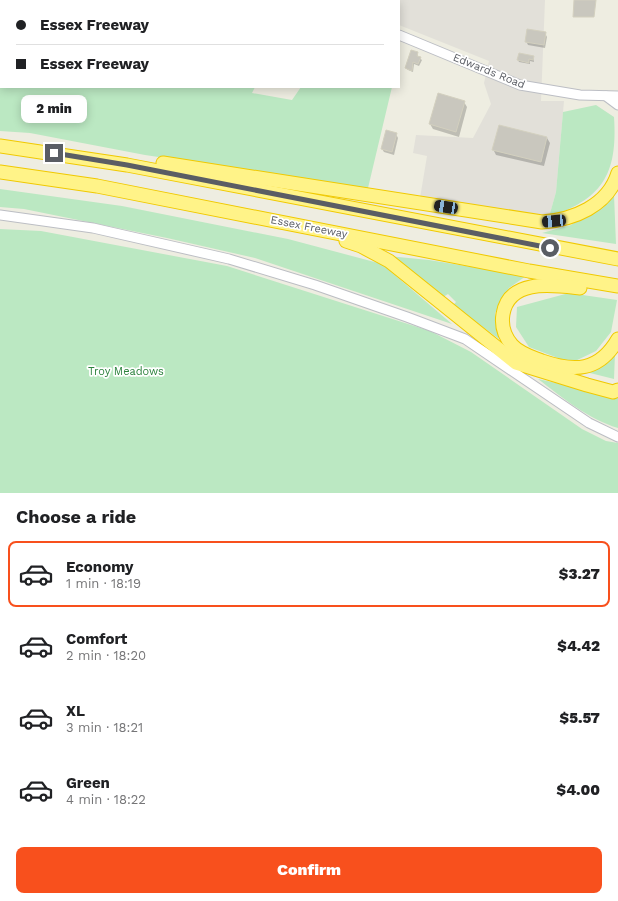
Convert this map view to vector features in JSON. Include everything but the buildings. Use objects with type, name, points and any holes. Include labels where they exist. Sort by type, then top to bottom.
[{"type":"highway","points":[[0,146],[127,165],[618,260]]},
{"type":"highway","points":[[127,165],[137,160],[542,222],[567,219],[591,207],[608,190],[618,173]]},
{"type":"highway","name":"Essex Freeway","points":[[0,172],[96,186],[529,271],[618,286]]},
{"type":"highway","points":[[306,227],[361,246],[389,261],[516,363],[613,392],[618,390]]},
{"type":"highway","points":[[618,292],[538,285],[520,290],[509,299],[503,313],[502,327],[512,345],[528,356],[590,378],[618,385]]},
{"type":"highway","points":[[556,366],[574,369],[593,364],[606,356],[618,339]]},
{"type":"street","name":"Edwards Road","points":[[400,35],[520,85],[550,91],[618,96]]},
{"type":"street","name":"Edwards Road","points":[[606,96],[618,104]]},
{"type":"street","points":[[0,215],[100,229],[229,258],[315,284],[407,317],[464,339],[589,423],[618,437]]},
{"type":"shaded area","points":[[400,0],[545,0],[541,101],[564,101],[556,192],[549,217],[420,198],[427,156],[413,153],[416,135],[473,138],[491,104],[484,83],[489,61],[400,25]]},
{"type":"green space","points":[[0,88],[254,88],[252,93],[292,100],[300,88],[392,88],[368,188],[145,155],[30,133],[0,131]]},
{"type":"green space","points":[[596,105],[614,117],[613,155],[609,170],[593,193],[582,202],[549,217],[556,192],[563,112]]},
{"type":"green space","points":[[0,189],[122,206],[288,239],[382,264],[452,324],[255,258],[167,238],[24,209],[0,207]]},
{"type":"green space","points":[[614,195],[616,244],[542,233],[571,225]]},
{"type":"green space","name":"Troy Meadows","points":[[0,229],[41,231],[227,266],[430,331],[471,352],[582,429],[606,441],[618,443],[618,493],[0,493]]},
{"type":"green space","points":[[388,256],[429,260],[526,276],[509,288],[495,313],[499,339],[453,305],[456,302],[448,294],[443,297]]},
{"type":"green space","points":[[569,293],[617,300],[611,332],[596,351],[571,363],[529,347],[516,327],[517,307]]},
{"type":"green space","points":[[615,353],[614,379],[582,371]]},
{"type":"green space","points":[[538,379],[616,396],[618,398],[618,428],[586,414]]},
{"type":"route","points":[[54,153],[127,165],[550,248]]}]
